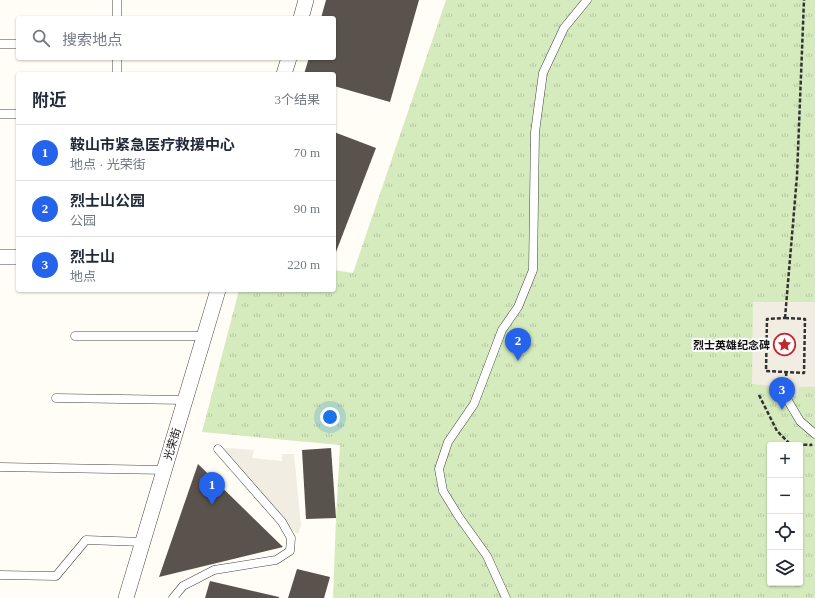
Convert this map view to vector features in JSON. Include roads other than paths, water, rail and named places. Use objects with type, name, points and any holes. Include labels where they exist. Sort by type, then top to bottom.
[{"type":"street","points":[[302,16],[306,0]]},
{"type":"street","points":[[285,72],[288,60]]},
{"type":"street","points":[[0,257],[16,257]]},
{"type":"street","name":"光荣街","points":[[126,598],[217,292]]},
{"type":"lane","points":[[117,0],[117,16]]},
{"type":"lane","points":[[506,598],[487,556],[459,517],[443,491],[438,469],[448,442],[474,404],[502,330],[518,307],[533,270],[535,132],[543,73],[564,28],[587,0]]},
{"type":"lane","points":[[0,44],[16,44]]},
{"type":"lane","points":[[116,72],[117,60]]},
{"type":"lane","points":[[0,114],[16,114]]},
{"type":"lane","points":[[75,336],[205,336]]},
{"type":"lane","points":[[56,398],[185,400]]},
{"type":"lane","points":[[787,399],[800,421],[815,434]]},
{"type":"lane","points":[[173,598],[183,586],[214,570],[276,560],[290,551],[291,538],[282,522],[218,449]]},
{"type":"lane","points":[[0,467],[164,470]]},
{"type":"lane","points":[[0,575],[56,576],[86,540],[143,542]]},
{"type":"place","name":"烈士英雄纪念碑","points":[[785,345]]},
{"type":"place","name":"烈士山公园","points":[[518,361]]},
{"type":"place","name":"烈士山","points":[[782,410]]},
{"type":"place","name":"鞍山市紧急医疗救援中心","points":[[212,505]]}]
